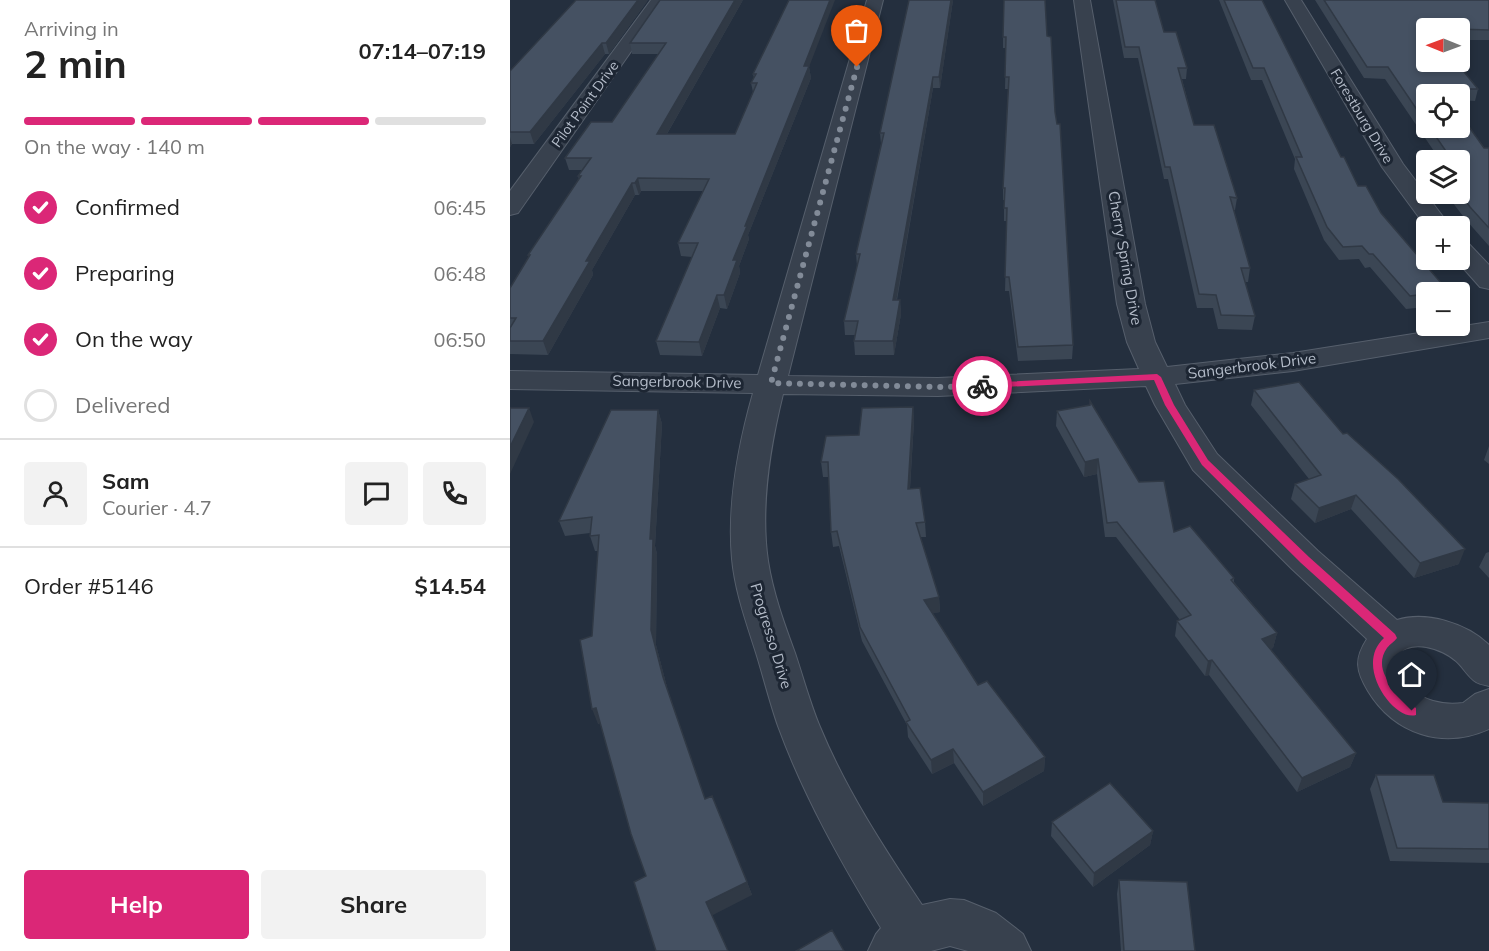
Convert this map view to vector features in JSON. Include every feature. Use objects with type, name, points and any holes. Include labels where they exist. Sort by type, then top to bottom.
[{"type":"street","name":"Pilot Point Drive","points":[[510,208],[659,0]]},
{"type":"street","name":"Progresso Drive","points":[[875,0],[755,442],[748,527],[750,561],[757,597],[800,726],[830,796],[870,868],[902,942],[932,924],[954,922],[975,926],[993,937],[1006,951]]},
{"type":"street","name":"Cherry Spring Drive","points":[[1082,0],[1131,304],[1141,342],[1170,405],[1205,462],[1305,560],[1391,638]]},
{"type":"street","name":"Forestburg Drive","points":[[1293,0],[1393,167],[1430,216]]},
{"type":"street","points":[[1470,260],[1489,280]]},
{"type":"street","name":"Sangerbrook Drive","points":[[510,380],[938,387],[1157,377],[1293,362],[1489,330]]},
{"type":"street","points":[[1489,670],[1479,657],[1464,644],[1445,635],[1425,631],[1407,632],[1391,638],[1382,647],[1377,658],[1378,672],[1391,694],[1412,711],[1431,719],[1450,722],[1468,721],[1482,714],[1489,706]]},
{"type":"building","points":[[576,0],[638,0],[606,43],[602,43],[530,132],[510,132],[510,71]]},
{"type":"building","points":[[660,0],[735,0],[657,134],[735,134],[757,83],[751,83],[756,74],[753,74],[789,0],[830,0],[804,66],[809,66],[745,226],[747,226],[733,260],[737,260],[724,295],[717,295],[699,342],[656,341],[698,243],[678,243],[709,179],[638,178],[635,183],[632,183],[586,261],[590,261],[543,341],[510,341],[510,328],[516,318],[510,318],[510,288],[530,255],[528,255],[591,158],[565,158],[591,122],[612,122],[666,43],[630,43]]},
{"type":"building","points":[[909,0],[951,0],[939,77],[933,77],[893,300],[900,300],[893,341],[854,341],[858,321],[844,321],[860,254],[856,254],[884,133],[880,133]]},
{"type":"building","points":[[1004,0],[1045,0],[1047,36],[1051,37],[1055,112],[1057,124],[1060,124],[1073,345],[1018,347],[1009,277],[1005,277],[1007,208],[1004,208],[1005,188],[1003,188],[1009,77],[1005,77]]},
{"type":"building","points":[[1116,0],[1155,0],[1164,32],[1176,32],[1187,68],[1178,68],[1194,125],[1214,125],[1237,198],[1230,197],[1250,268],[1241,268],[1255,316],[1221,315],[1216,295],[1199,294],[1170,167],[1165,167],[1139,47],[1125,47]]},
{"type":"building","points":[[1224,0],[1262,0],[1341,157],[1344,157],[1358,186],[1366,186],[1381,213],[1416,254],[1416,270],[1430,270],[1440,282],[1416,282],[1416,295],[1410,296],[1373,254],[1369,254],[1362,246],[1343,247],[1327,227],[1296,157],[1302,157],[1264,68],[1253,68]]},
{"type":"building","points":[[1324,0],[1489,0],[1489,30],[1470,29],[1470,18],[1416,18],[1416,72],[1464,72],[1478,89],[1470,89],[1470,84],[1416,84],[1416,108],[1388,67],[1367,67]]},
{"type":"building","points":[[1470,128],[1484,148],[1489,148],[1489,228],[1468,204],[1470,204],[1470,150],[1445,150],[1437,138],[1470,138]]},
{"type":"building","points":[[1299,382],[1343,434],[1347,433],[1398,479],[1465,549],[1420,563],[1356,495],[1319,508],[1295,484],[1321,475],[1254,390]]},
{"type":"building","points":[[1090,401],[1139,482],[1164,481],[1174,532],[1190,526],[1234,578],[1231,580],[1277,633],[1262,639],[1356,753],[1302,778],[1212,660],[1208,661],[1177,621],[1191,615],[1117,522],[1107,523],[1098,459],[1085,462],[1057,411],[1090,405]]},
{"type":"building","points":[[913,407],[908,489],[920,488],[925,522],[916,523],[939,597],[924,600],[978,685],[987,681],[1045,757],[983,792],[953,749],[931,760],[906,722],[910,720],[860,627],[837,531],[831,532],[828,462],[821,462],[826,436],[859,435],[862,408]]},
{"type":"building","points":[[510,408],[529,408],[510,447]]},
{"type":"building","points":[[611,410],[658,410],[650,539],[653,539],[651,630],[663,677],[705,799],[712,796],[747,882],[706,902],[728,951],[656,951],[634,882],[646,876],[631,834],[596,708],[592,709],[580,640],[592,636],[599,535],[590,536],[592,517],[559,521]]},
{"type":"building","points":[[1376,775],[1434,775],[1443,802],[1489,803],[1489,849],[1397,848]]},
{"type":"building","points":[[1110,783],[1153,831],[1094,873],[1052,822]]},
{"type":"building","points":[[1119,880],[1187,882],[1195,951],[1124,951]]},
{"type":"building","points":[[832,930],[844,951],[796,951]]},
{"type":"way so far","points":[[857,67],[771,383],[982,386]]},
{"type":"route","points":[[982,386],[1157,377],[1170,405],[1205,462],[1305,560],[1391,638],[1382,647],[1377,658],[1378,672],[1385,687],[1412,711]]}]
